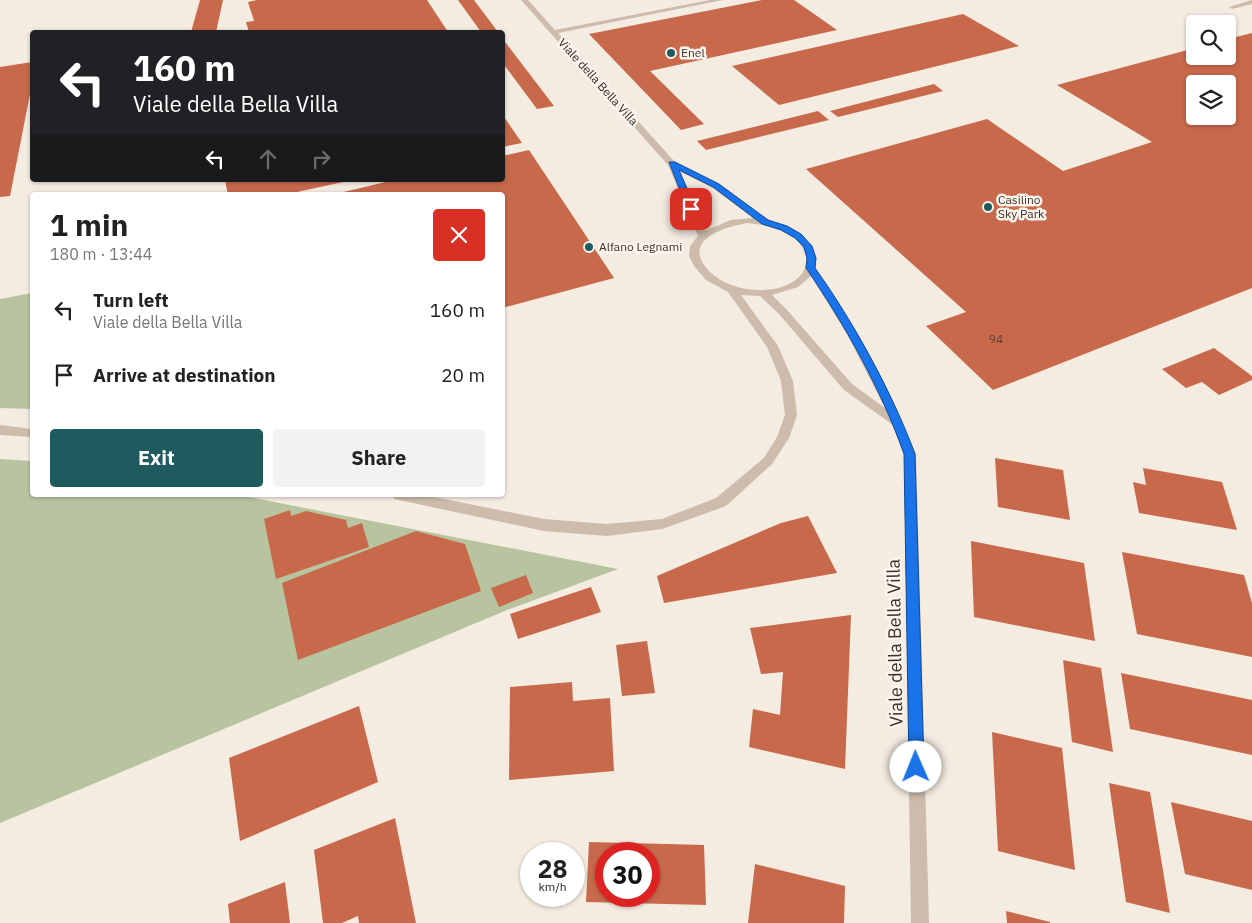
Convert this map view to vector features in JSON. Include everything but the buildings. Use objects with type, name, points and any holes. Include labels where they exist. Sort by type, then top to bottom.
[{"type":"street","name":"Viale della Bella Villa","points":[[524,0],[672,164],[702,235],[714,227],[729,222],[747,220],[765,222],[784,228],[798,236],[808,246],[812,258],[810,268],[835,303],[898,423],[910,454],[920,923]]},
{"type":"street","points":[[553,32],[720,0]]},
{"type":"street","points":[[1232,7],[1252,2]]},
{"type":"street","name":"Viale della Bella Villa","points":[[672,164],[716,186],[765,222]]},
{"type":"street","points":[[702,235],[695,246],[694,258],[701,270],[714,281],[732,289],[762,292],[779,290],[793,285],[804,278],[810,268]]},
{"type":"street","points":[[409,497],[544,525],[607,530],[662,524],[721,502],[768,462],[783,438],[791,415],[787,381],[772,346],[732,289]]},
{"type":"street","points":[[762,292],[783,312],[848,387],[898,423]]},
{"type":"street","points":[[0,430],[30,433]]},
{"type":"green space","points":[[30,293],[30,409],[0,408],[0,299]]},
{"type":"green space","points":[[0,459],[30,461],[30,497],[248,497],[618,569],[507,610],[0,823]]},
{"type":"place","name":"Enel","points":[[671,53]]},
{"type":"place","name":"Casilino Sky Park","points":[[988,207]]},
{"type":"place","name":"Alfano Legnami","points":[[589,247]]},
{"type":"route","points":[[691,209],[672,164],[716,186],[765,222],[784,228],[798,236],[808,246],[812,258],[810,268],[835,303],[898,423],[910,454],[916,767]]}]
